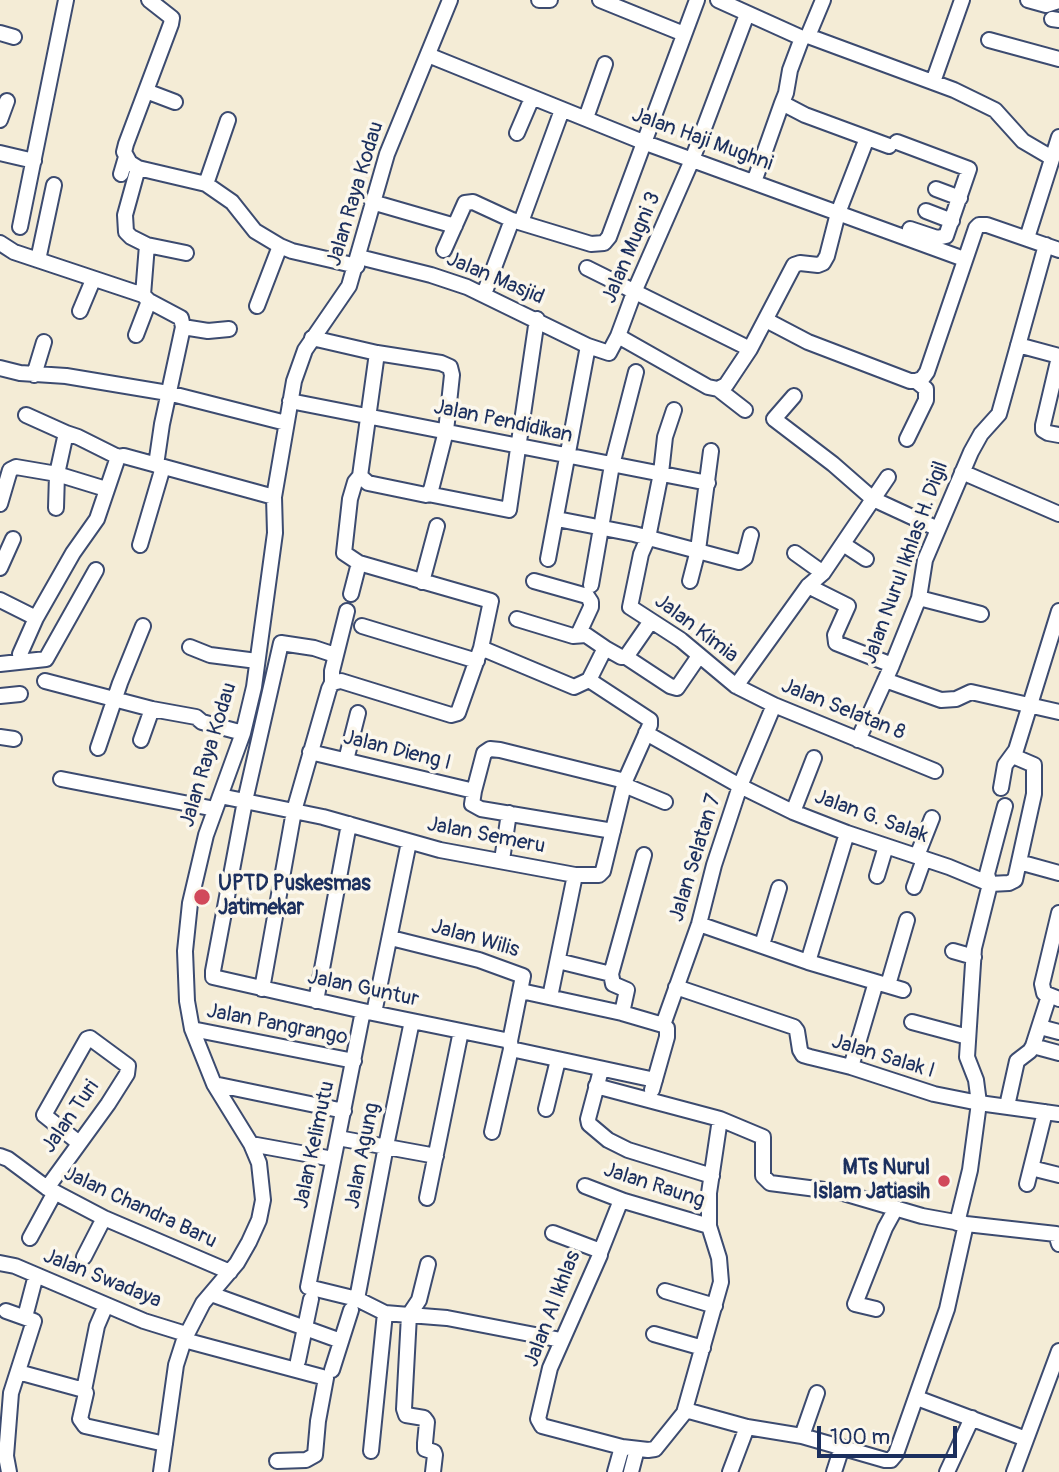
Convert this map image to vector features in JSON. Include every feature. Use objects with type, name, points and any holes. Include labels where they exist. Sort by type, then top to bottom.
[{"type":"street","points":[[20,227],[66,0]]},
{"type":"street","points":[[121,174],[126,157],[126,144],[172,18],[149,0]]},
{"type":"street","name":"Jalan Raya Kodau","points":[[161,1472],[176,1365],[185,1337],[196,1314],[230,1272],[255,1231],[261,1210],[262,1180],[251,1144],[214,1084],[192,1029],[185,977],[187,926],[197,869],[217,802],[243,733],[257,660],[275,533],[274,497],[290,401],[299,365],[312,338],[342,299],[358,262],[372,202],[390,147],[450,0]]},
{"type":"street","points":[[539,0],[550,0]]},
{"type":"street","points":[[600,0],[684,34]]},
{"type":"street","points":[[444,250],[466,203],[469,202],[516,221],[591,244],[604,243],[610,237],[697,0]]},
{"type":"street","points":[[718,0],[805,37],[933,82],[995,110],[1023,141],[1052,158]]},
{"type":"street","points":[[754,182],[786,93],[790,70],[823,0]]},
{"type":"street","points":[[933,82],[962,0]]},
{"type":"street","points":[[1028,0],[1046,5],[1059,1]]},
{"type":"street","name":"Jalan Mugni 3","points":[[609,353],[722,87],[747,14]]},
{"type":"street","points":[[989,40],[1059,59]]},
{"type":"street","name":"Jalan Haji Mughni","points":[[428,55],[643,142],[960,257]]},
{"type":"street","points":[[586,118],[605,64]]},
{"type":"street","points":[[146,91],[175,102]]},
{"type":"street","points":[[517,133],[532,98]]},
{"type":"street","points":[[0,120],[7,101]]},
{"type":"street","points":[[782,103],[804,115],[867,138],[969,169],[946,236]]},
{"type":"street","points":[[484,294],[562,110]]},
{"type":"street","points":[[206,184],[228,120]]},
{"type":"street","points":[[1027,238],[1054,176],[1052,158],[1059,137]]},
{"type":"street","points":[[718,389],[730,382],[794,265],[800,262],[818,265],[827,256],[838,213],[867,138]]},
{"type":"street","points":[[0,153],[34,161]]},
{"type":"street","points":[[126,157],[138,168],[206,184],[232,202],[255,230],[280,246],[358,262]]},
{"type":"street","points":[[138,168],[125,215],[126,228],[131,237],[147,245],[186,253]]},
{"type":"street","points":[[38,260],[54,185]]},
{"type":"street","points":[[936,189],[960,198]]},
{"type":"street","points":[[372,202],[455,226]]},
{"type":"street","points":[[926,211],[952,221]]},
{"type":"street","points":[[111,223],[126,228]]},
{"type":"street","points":[[765,320],[808,342],[916,381],[928,372],[960,257],[979,225],[987,225],[1053,247]]},
{"type":"street","points":[[911,229],[937,238],[946,236],[955,242],[960,257]]},
{"type":"street","points":[[0,243],[14,252],[146,298],[181,318],[183,327],[168,393],[160,466],[140,545]]},
{"type":"street","points":[[136,335],[146,298],[147,245]]},
{"type":"street","points":[[257,306],[280,246]]},
{"type":"street","name":"Jalan Nurul Ikhlas H. Digil","points":[[858,740],[919,598],[925,560],[962,472],[977,440],[999,414],[1018,345],[1053,247]]},
{"type":"street","name":"Jalan Masjid","points":[[358,262],[431,275],[484,294],[588,346],[609,353]]},
{"type":"street","points":[[587,268],[750,349]]},
{"type":"street","points":[[80,311],[93,279]]},
{"type":"street","points":[[360,476],[368,482],[509,510],[537,319]]},
{"type":"street","points":[[183,327],[208,331],[229,329]]},
{"type":"street","points":[[618,336],[701,384],[718,389],[745,410]]},
{"type":"street","points":[[312,338],[377,353],[441,363],[450,368],[452,375],[446,431],[428,494]]},
{"type":"street","points":[[34,375],[44,342]]},
{"type":"street","points":[[1018,345],[1058,361],[1043,425],[1048,433],[1059,435]]},
{"type":"street","points":[[548,559],[588,346]]},
{"type":"street","points":[[332,683],[341,681],[454,715],[461,709],[479,655],[491,601],[359,563],[344,553],[342,548],[350,499],[355,482],[360,476],[377,353]]},
{"type":"street","points":[[0,368],[168,393],[286,423]]},
{"type":"street","points":[[591,585],[612,465],[636,372]]},
{"type":"street","points":[[907,439],[926,400],[926,389],[916,381]]},
{"type":"street","points":[[794,396],[774,419],[834,464],[873,499],[938,529]]},
{"type":"street","name":"Jalan Pendidikan","points":[[290,401],[708,483]]},
{"type":"street","points":[[648,538],[661,473],[665,436],[674,410]]},
{"type":"street","points":[[26,415],[118,457],[124,456],[274,497]]},
{"type":"street","points":[[56,508],[57,474],[66,433]]},
{"type":"street","points":[[690,581],[698,550],[711,452]]},
{"type":"street","points":[[11,661],[73,553],[97,519],[118,457]]},
{"type":"street","points":[[0,504],[10,470],[16,467],[57,474],[106,489]]},
{"type":"street","points":[[962,472],[1059,514]]},
{"type":"street","points":[[736,686],[808,586],[823,573],[888,477]]},
{"type":"street","points":[[557,519],[743,561],[751,535]]},
{"type":"street","points":[[422,582],[436,526]]},
{"type":"street","name":"Jalan Kimia","points":[[648,538],[641,554],[631,607],[736,686]]},
{"type":"street","points":[[0,568],[13,539]]},
{"type":"street","points":[[842,544],[866,559]]},
{"type":"street","points":[[795,553],[823,573]]},
{"type":"street","points":[[351,594],[359,563]]},
{"type":"street","points":[[11,661],[46,659],[51,654],[96,570]]},
{"type":"street","points":[[534,581],[587,596],[591,607],[578,635]]},
{"type":"street","points":[[808,586],[848,606],[835,635],[836,643],[892,665]]},
{"type":"street","points":[[919,598],[981,614]]},
{"type":"street","points":[[0,600],[36,618]]},
{"type":"street","points":[[262,989],[294,811],[324,698],[332,683],[335,655],[347,611]]},
{"type":"street","points":[[1000,788],[1005,765],[1013,757],[1059,611]]},
{"type":"street","points":[[517,619],[563,634],[592,638],[677,688],[699,656]]},
{"type":"street","points":[[626,657],[651,621]]},
{"type":"street","points":[[98,748],[143,626]]},
{"type":"street","points":[[362,626],[479,655],[574,687],[589,680],[606,648]]},
{"type":"street","points":[[245,801],[281,643],[314,648],[335,655]]},
{"type":"street","points":[[190,647],[210,655],[257,660]]},
{"type":"street","points":[[589,680],[646,716],[650,720],[646,733],[740,786]]},
{"type":"street","points":[[885,680],[941,700],[956,699],[971,692],[1059,712]]},
{"type":"street","points":[[45,681],[152,709],[196,717],[202,722],[243,733]]},
{"type":"street","name":"Jalan Selatan 8","points":[[736,686],[774,705],[935,771]]},
{"type":"street","points":[[0,696],[20,694]]},
{"type":"street","name":"Jalan Selatan 7","points":[[650,1100],[667,1032],[663,1025],[699,924],[740,786],[774,705]]},
{"type":"street","points":[[141,740],[152,709]]},
{"type":"street","points":[[345,760],[358,713]]},
{"type":"street","name":"Jalan Semeru","points":[[61,779],[217,802],[245,801],[349,824],[409,842],[591,877],[603,871],[624,783],[646,733]]},
{"type":"street","points":[[613,831],[475,807],[472,804],[474,791],[484,753],[490,749],[500,750],[624,783],[665,802]]},
{"type":"street","name":"Jalan Dieng I","points":[[310,752],[474,791]]},
{"type":"street","points":[[989,884],[1013,882],[1034,794],[1034,765],[1013,757]]},
{"type":"street","points":[[793,812],[814,758]]},
{"type":"street","name":"Jalan G. Salak","points":[[740,786],[793,812],[989,884]]},
{"type":"street","name":"Jalan Guntur","points":[[245,801],[214,977],[461,1031],[558,1060],[655,1080]]},
{"type":"street","points":[[684,1413],[695,1412],[747,1427],[802,1436],[842,1447],[882,1466],[896,1454],[947,1309],[979,1103],[976,1080],[967,1057],[974,957],[989,884],[987,874],[1005,806]]},
{"type":"street","points":[[502,860],[509,813]]},
{"type":"street","points":[[914,887],[932,818]]},
{"type":"street","points":[[316,1001],[349,824]]},
{"type":"street","points":[[808,962],[847,833]]},
{"type":"street","name":"Jalan Kelimutu","points":[[298,1361],[333,1159],[354,1061],[391,938],[409,842]]},
{"type":"street","points":[[877,876],[886,846]]},
{"type":"street","points":[[622,1013],[627,990],[613,984],[611,974],[644,855]]},
{"type":"street","points":[[1019,862],[1059,873]]},
{"type":"street","points":[[550,997],[575,875]]},
{"type":"street","points":[[762,945],[779,888]]},
{"type":"street","points":[[1007,1106],[1017,1061],[1033,1046],[1054,998],[1042,990],[1042,984],[1059,913]]},
{"type":"street","points":[[851,1067],[889,986],[907,920]]},
{"type":"street","points":[[699,924],[808,962],[889,986]]},
{"type":"street","name":"Jalan Wilis","points":[[391,938],[519,972],[523,976],[492,1132]]},
{"type":"street","points":[[953,951],[974,957]]},
{"type":"street","points":[[558,961],[611,974]]},
{"type":"street","name":"Jalan Salak I","points":[[676,987],[794,1027],[803,1055],[851,1067],[934,1094],[1052,1113]]},
{"type":"street","points":[[521,991],[622,1013],[663,1025]]},
{"type":"street","name":"Jalan Agung","points":[[332,1370],[354,1305],[412,1021]]},
{"type":"street","points":[[912,1021],[968,1037]]},
{"type":"street","points":[[1040,1027],[1059,1032]]},
{"type":"street","name":"Jalan Pangrango","points":[[192,1029],[354,1061]]},
{"type":"street","points":[[427,1198],[461,1031]]},
{"type":"street","name":"Jalan Turi","points":[[30,1238],[51,1190],[128,1070],[128,1066],[96,1041],[87,1039],[44,1115],[79,1143]]},
{"type":"street","points":[[1033,1046],[1059,1053]]},
{"type":"street","points":[[546,1109],[558,1060]]},
{"type":"street","points":[[601,1070],[589,1124],[608,1140],[628,1150],[712,1176]]},
{"type":"street","points":[[214,1084],[344,1111]]},
{"type":"street","points":[[596,1086],[720,1119],[762,1137],[763,1177],[770,1184],[840,1192],[961,1224],[1056,1234],[1059,1244]]},
{"type":"street","points":[[1027,1184],[1052,1113]]},
{"type":"street","points":[[641,1450],[655,1448],[684,1413],[715,1306],[721,1271],[709,1226],[709,1193],[720,1119]]},
{"type":"street","points":[[338,1138],[436,1156]]},
{"type":"street","points":[[251,1144],[333,1159]]},
{"type":"street","name":"Jalan Chandra Baru","points":[[0,1156],[51,1190],[104,1218],[230,1272]]},
{"type":"street","points":[[1031,1168],[1059,1175]]},
{"type":"street","name":"Jalan Raung","points":[[585,1185],[621,1200],[709,1226]]},
{"type":"street","points":[[600,1253],[621,1200]]},
{"type":"street","points":[[876,1309],[855,1304],[896,1208]]},
{"type":"street","points":[[84,1257],[104,1218]]},
{"type":"street","name":"Jalan Al Ikhlas","points":[[553,1233],[600,1253],[550,1368],[539,1411],[539,1423],[553,1429],[641,1450]]},
{"type":"street","name":"Jalan Swadaya","points":[[1,1263],[185,1337],[326,1378],[315,1455],[306,1460],[277,1461]]},
{"type":"street","points":[[428,1264],[419,1300],[408,1315],[404,1409],[406,1415],[424,1418],[427,1422],[425,1449],[434,1452],[433,1472]]},
{"type":"street","points":[[25,1317],[36,1275]]},
{"type":"street","points":[[665,1291],[715,1306]]},
{"type":"street","points":[[309,1293],[385,1313],[447,1318],[561,1340]]},
{"type":"street","points":[[211,1294],[341,1341]]},
{"type":"street","points":[[106,1305],[97,1326],[84,1390],[86,1393],[80,1415],[83,1424],[165,1444]]},
{"type":"street","points":[[6,1311],[33,1320],[34,1325],[11,1393],[6,1455],[9,1472]]},
{"type":"street","points":[[371,1451],[385,1313]]},
{"type":"street","points":[[654,1334],[702,1348]]},
{"type":"street","points":[[1014,1472],[1059,1351]]},
{"type":"street","points":[[18,1372],[84,1390]]},
{"type":"street","points":[[802,1436],[817,1393]]},
{"type":"street","points":[[916,1398],[1026,1439]]},
{"type":"street","points":[[947,1472],[972,1418]]},
{"type":"street","points":[[730,1472],[747,1427]]},
{"type":"street","points":[[615,1472],[622,1447]]},
{"type":"street","points":[[834,1472],[842,1447]]},
{"type":"street","points":[[631,1472],[641,1450]]},
{"type":"street","points":[[640,1472],[641,1450]]},
{"type":"place","name":"UPTD Puskesmas Jatimekar","points":[[202,897]]},
{"type":"place","name":"MTs Nurul Islam Jatiasih","points":[[944,1181]]}]
